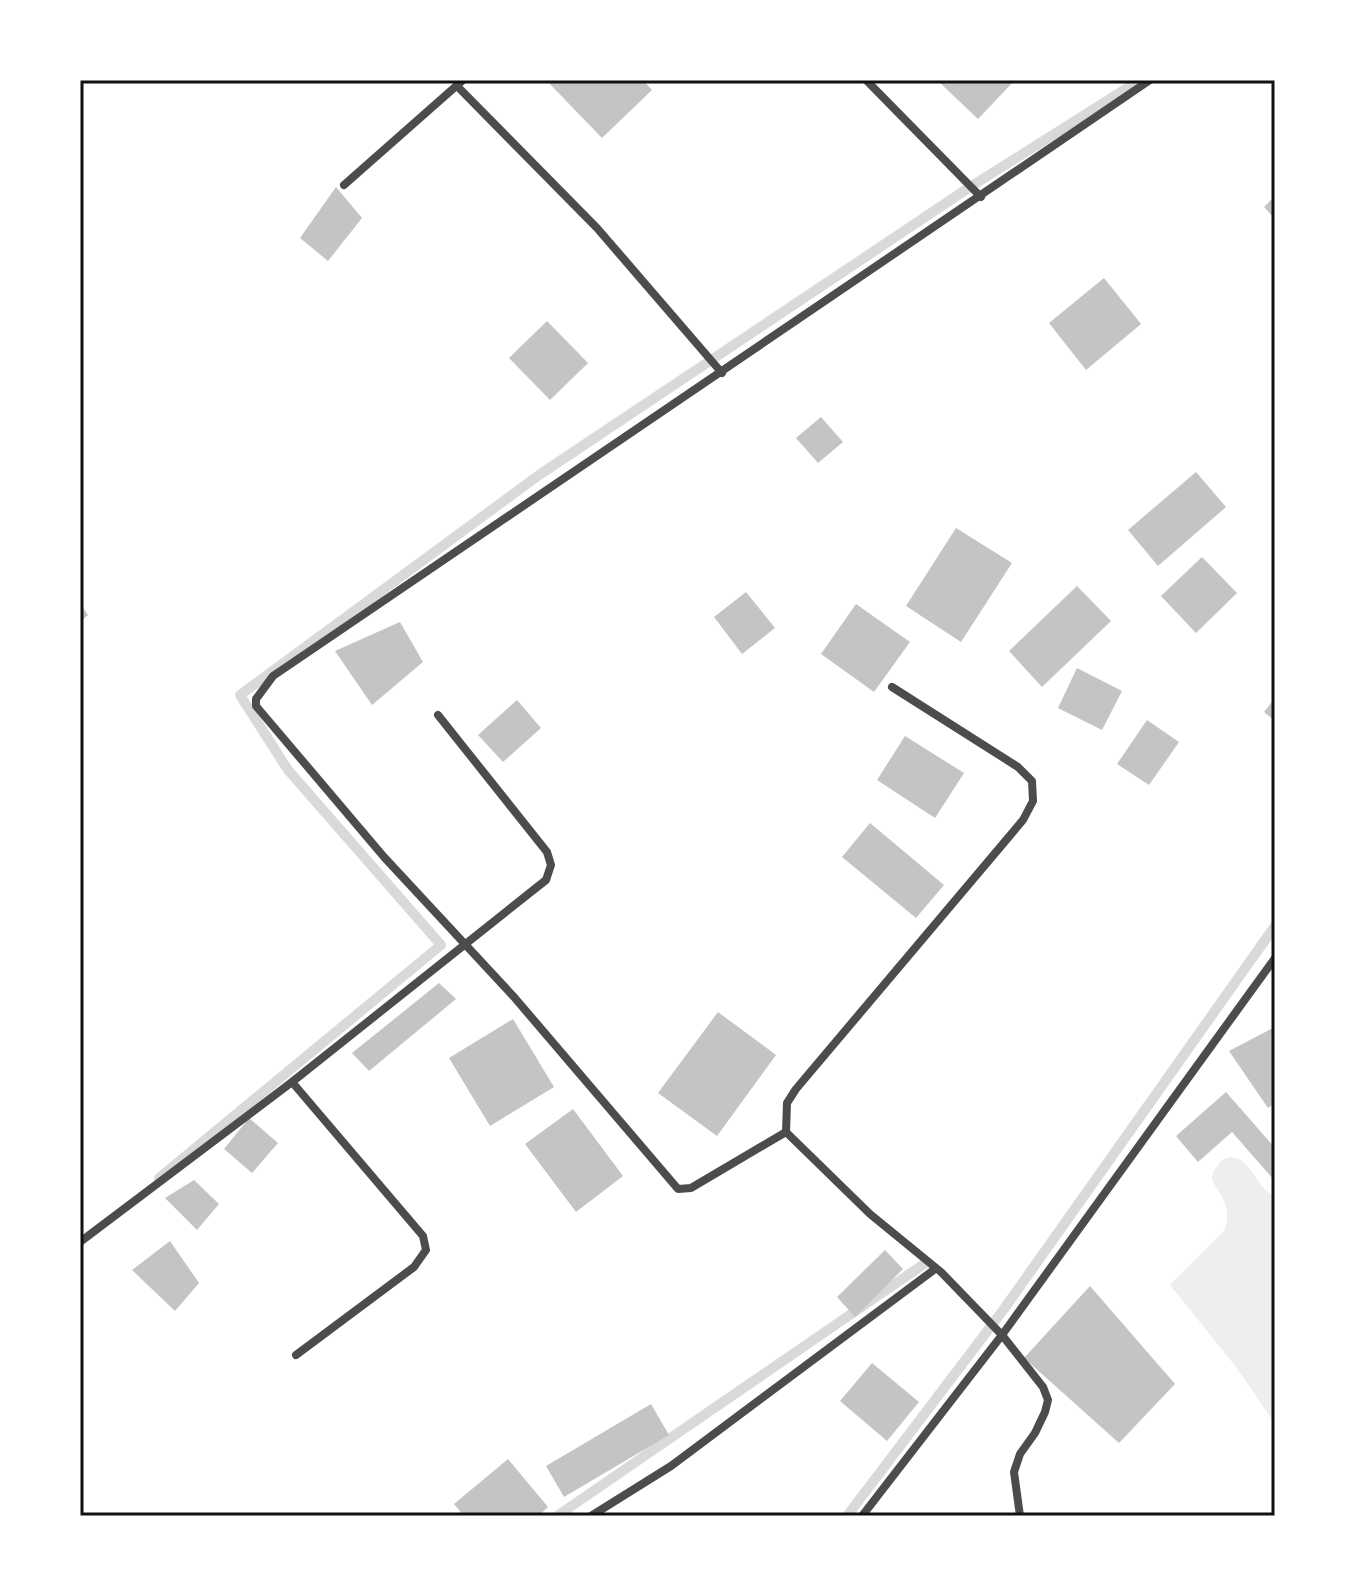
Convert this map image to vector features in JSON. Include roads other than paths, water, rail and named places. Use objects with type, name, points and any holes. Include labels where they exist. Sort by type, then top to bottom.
[{"type":"street","points":[[866,80],[981,197]]},
{"type":"street","points":[[786,1132],[691,1188],[678,1189],[514,997],[384,857],[256,706],[256,699],[273,676],[1150,80]]},
{"type":"street","points":[[344,185],[460,83],[597,228],[722,373]]},
{"type":"street","points":[[892,687],[1018,767],[1032,781],[1033,801],[1023,820],[796,1089],[787,1103],[786,1132],[1002,1335],[1043,1387],[1048,1400],[1045,1412],[1020,1454],[1014,1472],[1020,1516]]},
{"type":"street","points":[[80,1242],[292,1082],[546,880],[551,865],[547,852],[438,715]]},
{"type":"street","points":[[862,1516],[1002,1335],[1275,958]]},
{"type":"street","points":[[292,1082],[423,1236],[426,1250],[414,1267],[296,1355]]},
{"type":"street","points":[[591,1516],[671,1466],[935,1269]]},
{"type":"waterway","points":[[159,1178],[441,945],[288,770],[240,695],[539,475],[970,187],[1140,80]]},
{"type":"waterway","points":[[847,1516],[1004,1309],[1275,926]]},
{"type":"waterway","points":[[557,1516],[927,1262]]}]
